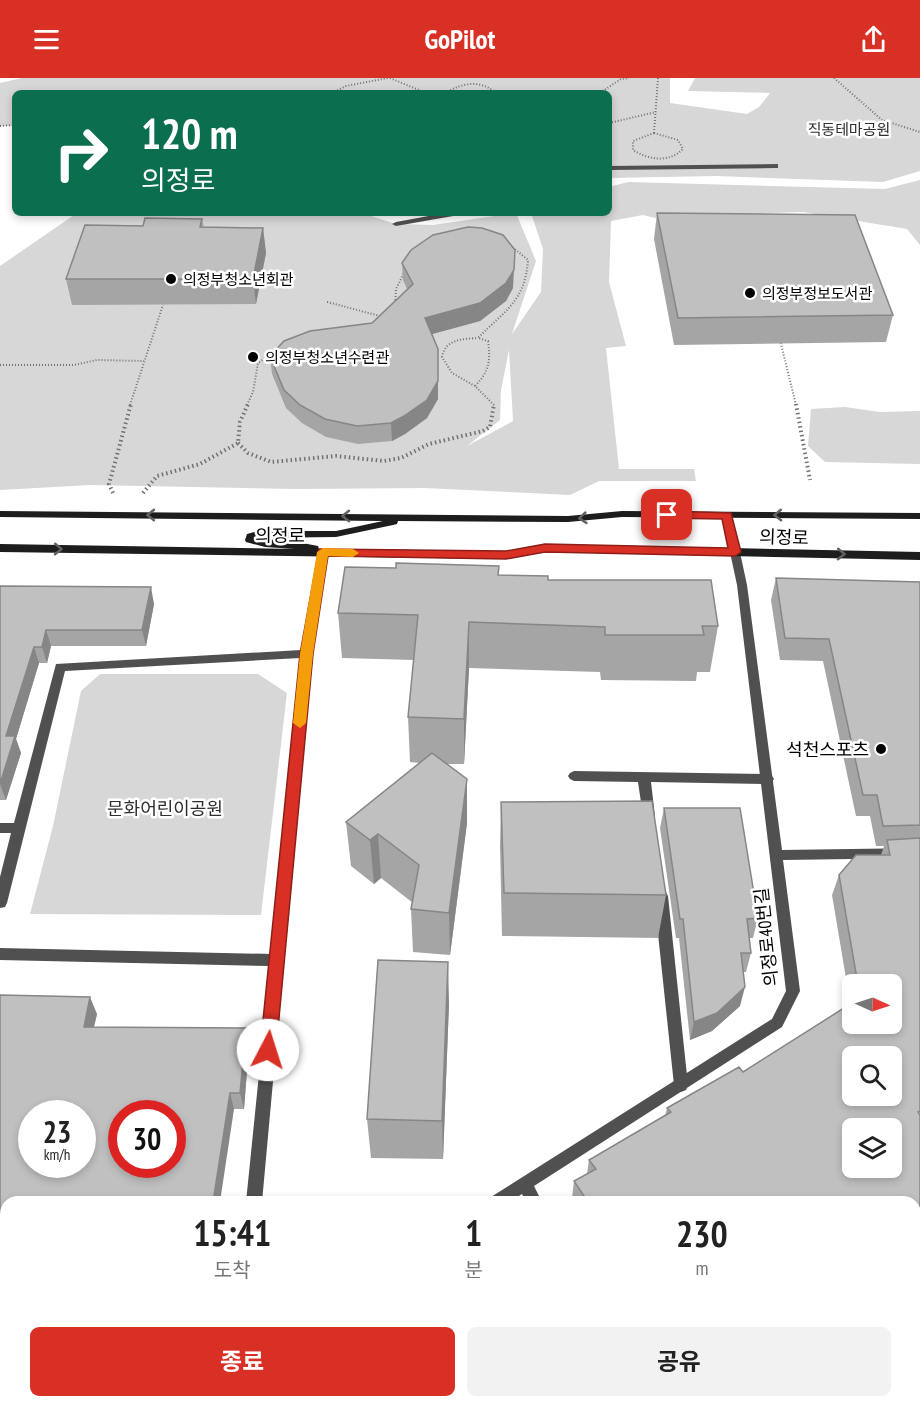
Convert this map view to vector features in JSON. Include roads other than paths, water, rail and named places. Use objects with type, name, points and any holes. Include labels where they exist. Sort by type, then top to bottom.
[{"type":"street","points":[[612,168],[775,166]]},
{"type":"street","points":[[396,225],[443,216]]},
{"type":"street","name":"의정로","points":[[0,514],[568,519],[622,514],[920,516]]},
{"type":"street","name":"의정로40번길","points":[[506,1196],[777,1023],[793,991],[778,855],[742,585],[727,515]]},
{"type":"street","points":[[255,1196],[306,654],[323,552],[297,543],[257,543],[250,540],[251,536],[258,534],[336,534],[418,517]]},
{"type":"street","name":"의정로","points":[[0,548],[506,555],[545,548],[920,556]]},
{"type":"street","points":[[0,903],[60,667],[306,654]]},
{"type":"street","points":[[574,776],[768,779]]},
{"type":"street","points":[[644,777],[652,833]]},
{"type":"street","points":[[0,828],[19,828]]},
{"type":"street","points":[[778,855],[920,853]]},
{"type":"street","points":[[658,878],[668,945],[681,1084]]},
{"type":"street","points":[[0,954],[277,960]]},
{"type":"street","points":[[525,1185],[531,1196]]},
{"type":"place","name":"의정부청소년회관","points":[[171,279]]},
{"type":"place","name":"의정부정보도서관","points":[[750,293]]},
{"type":"place","name":"의정부청소년수련관","points":[[253,357]]},
{"type":"place","name":"석천스포츠","points":[[881,749]]},
{"type":"park label","name":"직동테마공원","points":[[849,129]]},
{"type":"park label","name":"문화어린이공원","points":[[165,808]]}]
